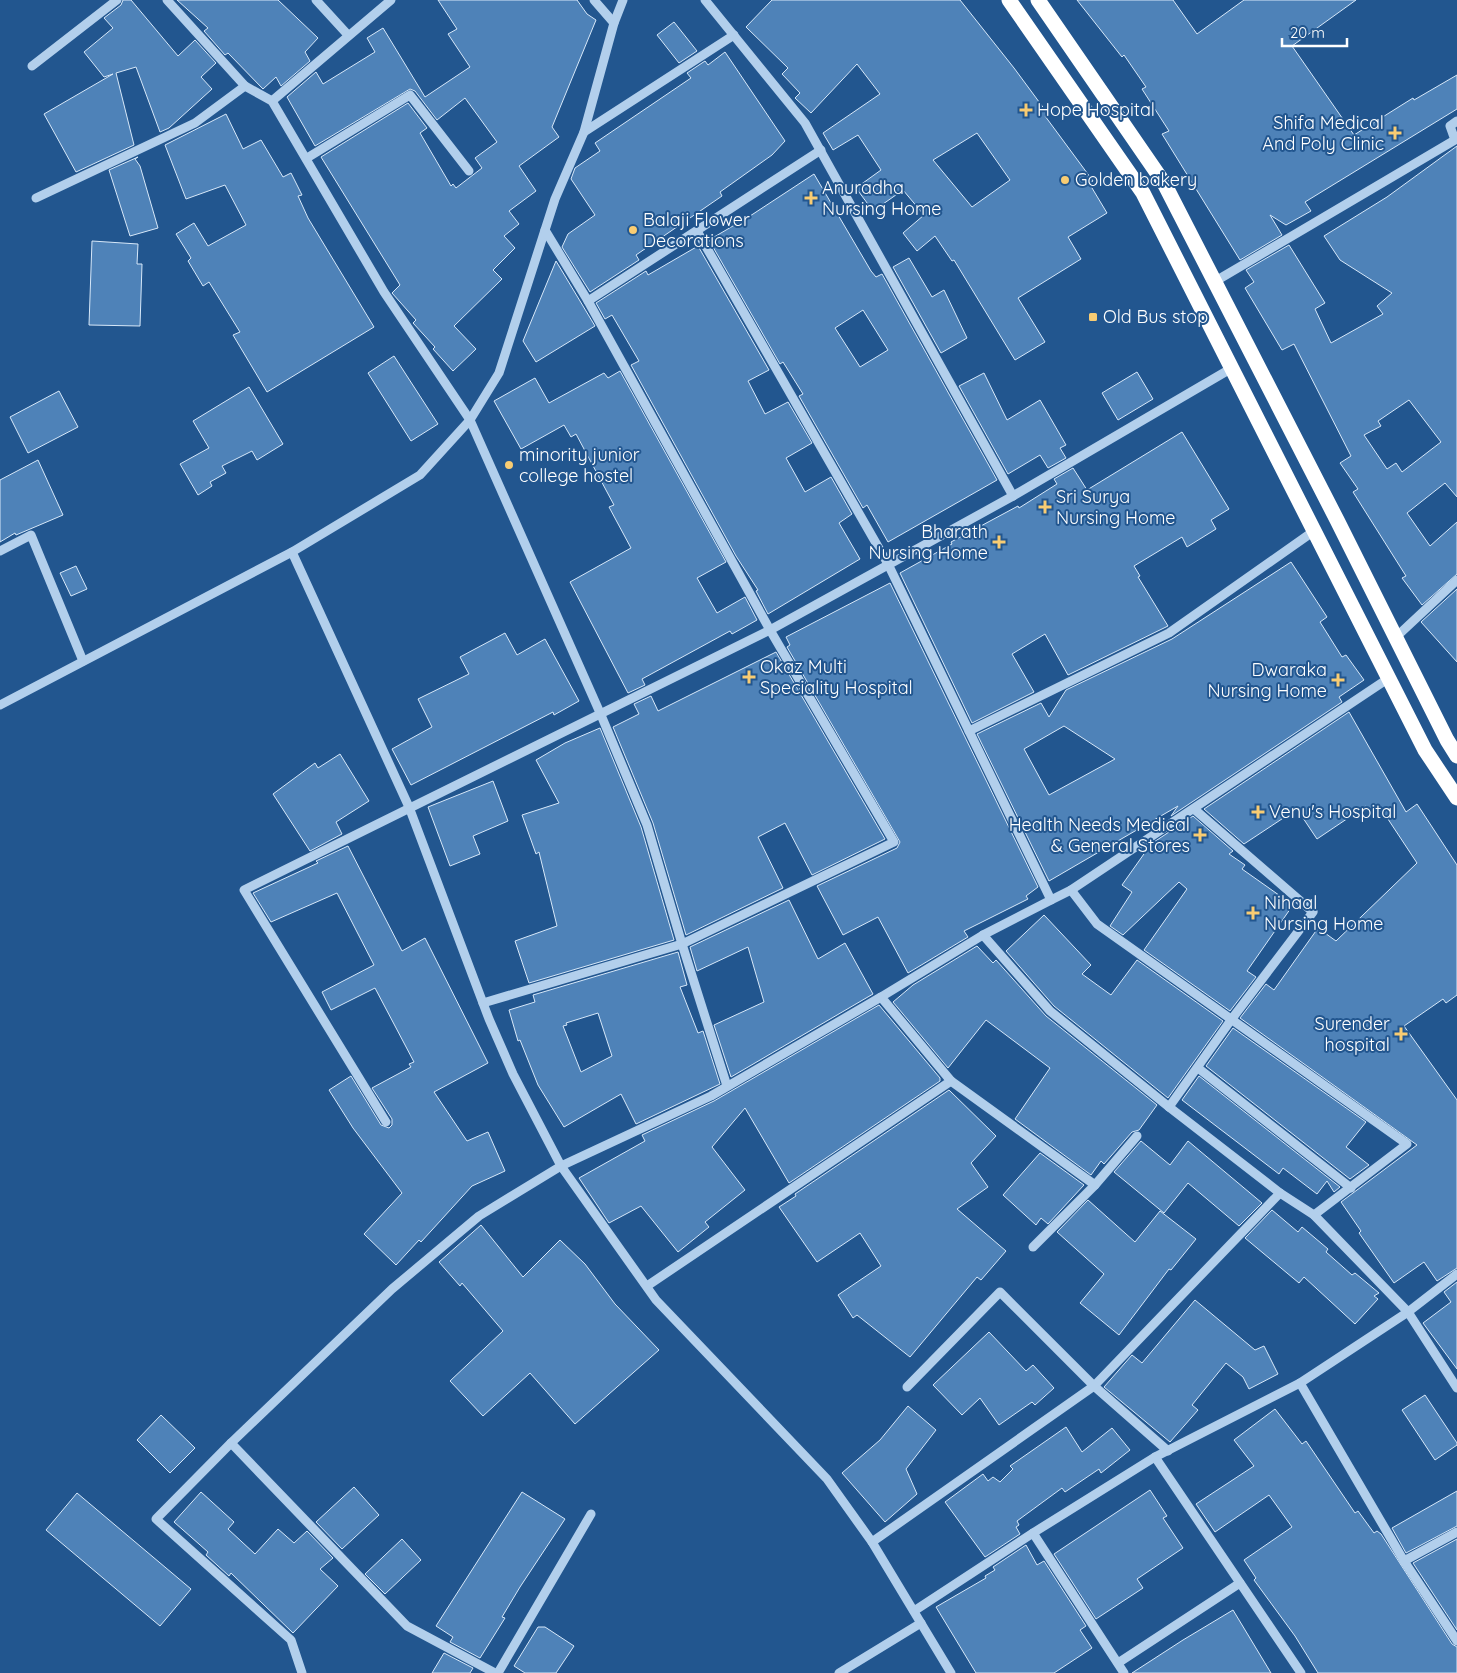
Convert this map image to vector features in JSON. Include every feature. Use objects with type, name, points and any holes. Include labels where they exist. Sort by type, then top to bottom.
[{"type":"highway","points":[[1009,0],[1142,193],[1425,750],[1457,798]]},
{"type":"highway","points":[[1038,0],[1164,183],[1446,740],[1457,756]]},
{"type":"street","points":[[32,66],[116,0]]},
{"type":"street","points":[[166,0],[245,86],[272,102],[307,158],[384,292],[470,420],[601,715],[647,825],[727,1086]]},
{"type":"street","points":[[316,0],[348,35]]},
{"type":"street","points":[[272,102],[348,35],[392,0]]},
{"type":"street","points":[[594,0],[614,23]]},
{"type":"street","points":[[0,705],[292,552],[420,475],[470,420],[499,373],[555,199],[584,132],[614,23],[623,0]]},
{"type":"street","points":[[705,0],[793,107],[821,150],[1013,496]]},
{"type":"street","points":[[584,132],[734,35]]},
{"type":"street","points":[[36,198],[195,123],[245,86]]},
{"type":"street","points":[[307,158],[410,95],[469,171]]},
{"type":"street","points":[[1214,282],[1455,140],[1450,126],[1457,121]]},
{"type":"street","points":[[588,301],[821,150]]},
{"type":"street","points":[[483,1003],[682,944],[894,842],[770,630],[588,301],[545,230]]},
{"type":"street","points":[[697,231],[888,564],[1050,900]]},
{"type":"street","points":[[386,1122],[244,890],[770,630],[1013,496],[1232,368]]},
{"type":"street","points":[[969,731],[1169,633],[1314,531]]},
{"type":"street","points":[[0,551],[31,534],[84,661]]},
{"type":"street","points":[[292,552],[409,807],[483,1003],[532,1113],[561,1166],[672,1318],[814,1463],[872,1542],[951,1673]]},
{"type":"street","points":[[1395,638],[1457,580]]},
{"type":"street","points":[[302,1673],[291,1640],[156,1519],[230,1443],[392,1289],[479,1216],[561,1166],[727,1086],[881,997],[983,934],[1072,890],[1389,678]]},
{"type":"street","points":[[1169,1108],[1231,1020],[1313,912],[1194,810]]},
{"type":"street","points":[[1072,890],[1084,910],[1097,924],[1407,1144],[1314,1215]]},
{"type":"street","points":[[983,934],[1050,1011],[1169,1108],[1280,1193],[1314,1215],[1408,1312],[1457,1388]]},
{"type":"street","points":[[881,997],[951,1081],[1095,1185]]},
{"type":"street","points":[[1198,1068],[1351,1188]]},
{"type":"street","points":[[647,1286],[951,1081]]},
{"type":"street","points":[[1034,1247],[1095,1185],[1137,1136]]},
{"type":"street","points":[[872,1542],[1094,1386],[1280,1193]]},
{"type":"street","points":[[914,1611],[1033,1532],[1155,1457],[1300,1383],[1408,1312],[1457,1274]]},
{"type":"street","points":[[907,1387],[1000,1292],[1094,1386],[1168,1451]]},
{"type":"street","points":[[1300,1383],[1404,1561],[1457,1641]]},
{"type":"street","points":[[230,1443],[407,1626],[496,1673],[592,1514]]},
{"type":"street","points":[[1155,1457],[1301,1673]]},
{"type":"street","points":[[1033,1532],[1124,1673]]},
{"type":"street","points":[[1404,1561],[1457,1532]]},
{"type":"street","points":[[1118,1663],[1240,1583]]},
{"type":"street","points":[[839,1673],[921,1622]]},
{"type":"building","points":[[123,0],[131,0],[178,56],[195,40],[216,63],[201,77],[212,89],[169,128],[160,132],[136,67],[116,73],[134,145],[76,172],[44,114],[113,74],[104,77],[84,52],[113,28],[104,18],[121,5]]},
{"type":"building","points":[[177,0],[278,0],[318,38],[305,52],[310,61],[281,86],[276,77],[263,89],[228,53],[225,55],[204,31],[208,28]]},
{"type":"building","points":[[438,0],[577,0],[587,14],[596,20],[552,127],[559,137],[519,166],[536,191],[509,211],[519,224],[504,236],[515,248],[493,270],[502,279],[454,326],[476,349],[453,371],[433,349],[435,347],[413,323],[416,320],[392,293],[400,285],[321,157],[408,103],[427,128],[420,133],[451,186],[453,184],[456,188],[482,168],[475,158],[497,142],[465,98],[437,120],[415,91],[410,89],[315,146],[287,97],[316,72],[323,84],[375,52],[367,38],[383,28],[425,97],[470,67],[448,34],[457,29]]},
{"type":"building","points":[[772,0],[960,0],[1048,114],[1045,116],[1093,181],[1089,183],[1107,213],[1068,237],[1081,259],[1018,298],[1045,342],[1015,360],[954,260],[952,261],[935,236],[917,251],[903,233],[924,215],[903,190],[873,211],[856,188],[881,170],[858,135],[833,150],[823,133],[880,94],[857,64],[811,113],[795,98],[800,93],[782,74],[788,68],[746,27]],"holes":[[[977,133],[1010,180],[972,207],[933,160]]]},
{"type":"building","points":[[1077,0],[1173,0],[1197,34],[1244,0],[1356,0],[1292,46],[1354,135],[1413,98],[1414,100],[1457,75],[1457,109],[1305,202],[1311,211],[1286,225],[1270,215],[1282,235],[1240,260],[1162,134],[1169,131],[1142,89],[1146,87],[1124,55],[1122,57]]},
{"type":"building","points":[[674,22],[697,51],[679,63],[657,35]]},
{"type":"building","points":[[725,52],[785,141],[772,155],[720,192],[722,196],[636,255],[639,260],[590,292],[562,247],[568,234],[595,215],[571,179],[575,168],[600,151],[595,143],[691,78],[687,73],[705,61],[708,65]]},
{"type":"building","points":[[226,114],[243,149],[261,140],[283,177],[291,173],[302,195],[298,196],[308,218],[374,327],[267,392],[233,335],[240,332],[209,282],[203,286],[188,261],[191,258],[176,234],[194,223],[208,246],[246,225],[225,185],[186,199],[165,145]]},
{"type":"building","points":[[1457,146],[1457,497],[1445,483],[1407,513],[1430,546],[1457,522],[1457,574],[1422,605],[1402,578],[1406,576],[1353,492],[1358,489],[1340,463],[1351,456],[1294,344],[1282,350],[1245,288],[1254,282],[1246,270],[1289,245],[1325,303],[1315,309],[1331,343],[1383,314],[1377,306],[1392,293],[1340,260],[1324,236],[1387,197]],"holes":[[[1409,400],[1441,442],[1402,472],[1396,463],[1387,469],[1364,435],[1381,426],[1378,421]]]},
{"type":"building","points":[[138,157],[135,159],[140,166],[158,228],[130,236],[109,170]]},
{"type":"building","points":[[814,174],[871,271],[876,277],[882,274],[997,480],[888,542],[867,505],[863,508],[799,396],[803,394],[783,362],[780,364],[709,240]],"holes":[[[863,310],[888,350],[860,367],[835,328]]]},
{"type":"building","points":[[92,241],[138,244],[137,264],[142,264],[140,326],[89,325]]},
{"type":"building","points":[[698,246],[769,370],[748,381],[765,414],[788,402],[812,443],[786,458],[805,492],[831,477],[852,514],[839,523],[860,559],[768,614],[756,591],[758,590],[736,556],[631,365],[639,361],[612,315],[605,319],[596,303],[646,271],[648,275]]},
{"type":"building","points":[[909,258],[932,297],[944,290],[967,338],[941,353],[893,267]]},
{"type":"building","points":[[556,261],[595,326],[536,362],[523,341]]},
{"type":"building","points":[[394,356],[438,424],[411,441],[368,373]]},
{"type":"building","points":[[620,371],[726,562],[697,578],[717,613],[745,597],[757,620],[732,634],[730,631],[642,679],[645,685],[628,693],[570,582],[631,548],[609,507],[614,505],[576,434],[571,437],[564,425],[521,449],[494,401],[535,378],[549,403],[604,373],[608,378]]},
{"type":"building","points":[[1137,372],[1153,399],[1118,420],[1102,393]]},
{"type":"building","points":[[984,373],[1007,420],[1040,400],[1066,445],[1060,448],[1066,458],[1048,468],[1040,455],[1008,474],[959,386]]},
{"type":"building","points":[[249,387],[283,444],[257,460],[252,451],[222,466],[226,473],[210,482],[212,486],[198,495],[180,464],[209,448],[193,421]]},
{"type":"building","points":[[59,391],[78,427],[28,453],[10,417]]},
{"type":"building","points":[[1182,432],[1229,509],[1211,520],[1216,529],[1187,547],[1182,537],[1134,566],[1140,576],[1138,577],[1168,626],[1068,675],[1045,634],[1012,654],[1034,692],[972,723],[900,573],[952,544],[951,542],[1018,506],[1019,508],[1057,484],[1054,479],[1073,468],[1087,490]]},
{"type":"building","points":[[38,460],[63,515],[16,535],[15,533],[0,542],[0,480]]},
{"type":"building","points":[[1291,562],[1327,617],[1320,622],[1342,657],[1346,655],[1364,680],[1339,697],[1342,702],[1171,816],[1178,806],[1049,881],[977,734],[1041,703],[1049,717],[1066,690],[1172,639]],"holes":[[[1064,726],[1115,759],[1049,795],[1024,749]]]},
{"type":"building","points":[[76,566],[87,589],[71,596],[60,573]]},
{"type":"building","points":[[890,583],[1038,887],[1026,896],[1028,899],[964,931],[968,937],[908,973],[878,917],[843,935],[817,886],[897,848],[900,842],[787,647],[790,645],[786,637]]},
{"type":"building","points":[[1457,589],[1457,662],[1421,622]]},
{"type":"building","points":[[505,633],[517,655],[545,639],[579,701],[554,715],[553,712],[411,785],[392,749],[432,727],[418,699],[469,674],[460,657]]},
{"type":"building","points":[[776,652],[885,839],[812,875],[785,823],[758,837],[783,888],[686,935],[653,823],[613,727],[639,714],[634,704],[651,696],[658,711]]},
{"type":"building","points":[[1349,712],[1406,812],[1417,804],[1457,865],[1457,995],[1446,1003],[1443,999],[1404,1026],[1457,1100],[1457,1268],[1437,1281],[1424,1262],[1394,1283],[1359,1233],[1361,1231],[1341,1202],[1417,1145],[1240,1018],[1266,984],[1274,990],[1318,928],[1336,941],[1417,863],[1382,810],[1372,816],[1366,806],[1317,839],[1297,809],[1244,844],[1204,809]]},
{"type":"building","points":[[600,728],[641,827],[674,940],[529,983],[515,941],[557,926],[539,852],[536,854],[522,815],[559,803],[536,760],[565,743]]},
{"type":"building","points":[[340,754],[369,801],[336,822],[342,834],[310,851],[273,794],[315,763],[318,768]]},
{"type":"building","points":[[493,781],[508,821],[473,836],[480,854],[450,866],[428,807]]},
{"type":"building","points":[[1193,816],[1233,851],[1229,854],[1245,865],[1242,869],[1293,905],[1247,971],[1256,977],[1230,1011],[1144,950],[1187,889],[1179,882],[1123,935],[1110,926],[1132,892],[1122,885],[1151,844]]},
{"type":"building","points":[[348,846],[402,951],[425,938],[488,1063],[434,1092],[467,1141],[488,1132],[505,1171],[472,1186],[421,1242],[419,1240],[396,1265],[364,1234],[402,1193],[353,1128],[329,1090],[351,1076],[381,1125],[389,1128],[392,1125],[392,1119],[372,1088],[411,1067],[409,1064],[414,1062],[375,988],[331,1010],[322,992],[374,965],[337,893],[271,922],[253,893],[318,863],[316,861]]},
{"type":"building","points":[[789,900],[818,959],[845,943],[873,994],[731,1077],[714,1025],[764,1002],[748,947],[697,971],[690,947]]},
{"type":"building","points":[[1044,915],[1091,965],[1082,974],[1111,995],[1137,960],[1223,1021],[1168,1098],[1054,1006],[1006,951]]},
{"type":"building","points":[[977,946],[993,963],[996,960],[1046,1016],[1157,1105],[1139,1130],[1132,1132],[1104,1164],[1101,1161],[1091,1175],[1015,1119],[1050,1068],[986,1020],[948,1068],[893,1002],[913,985]]},
{"type":"building","points":[[678,952],[687,985],[680,987],[698,1033],[703,1031],[720,1084],[636,1124],[621,1094],[564,1127],[538,1085],[520,1040],[518,1041],[509,1010],[535,1002],[533,995]],"holes":[[[598,1013],[612,1056],[581,1072],[563,1026],[567,1025],[566,1023]]]},
{"type":"building","points":[[879,1005],[940,1078],[940,1081],[789,1183],[745,1108],[712,1147],[745,1190],[705,1222],[709,1227],[678,1252],[641,1206],[609,1223],[579,1178],[645,1141],[642,1135],[714,1101]]},
{"type":"building","points":[[1233,1028],[1366,1122],[1346,1147],[1369,1165],[1350,1179],[1206,1066]]},
{"type":"building","points":[[1199,1076],[1340,1187],[1334,1192],[1327,1181],[1317,1194],[1283,1168],[1279,1174],[1182,1100]]},
{"type":"building","points":[[949,1090],[996,1136],[971,1163],[988,1187],[957,1209],[1006,1251],[981,1280],[977,1277],[910,1357],[857,1315],[853,1318],[838,1295],[881,1266],[860,1233],[817,1262],[779,1207],[796,1196],[795,1194]]},
{"type":"building","points":[[1141,1141],[1170,1165],[1188,1141],[1262,1203],[1239,1226],[1188,1183],[1164,1213],[1114,1172]]},
{"type":"building","points":[[1040,1153],[1084,1185],[1048,1224],[1041,1218],[1036,1225],[1003,1195]]},
{"type":"building","points":[[1088,1200],[1135,1242],[1160,1211],[1196,1239],[1171,1270],[1169,1269],[1119,1335],[1080,1303],[1104,1274],[1057,1232]]},
{"type":"building","points":[[1272,1210],[1298,1232],[1302,1227],[1328,1249],[1326,1252],[1352,1275],[1355,1273],[1379,1293],[1374,1296],[1378,1299],[1355,1324],[1304,1277],[1299,1283],[1245,1238]]},
{"type":"building","points":[[481,1225],[523,1277],[560,1240],[585,1264],[615,1304],[659,1350],[575,1424],[530,1373],[483,1416],[450,1381],[503,1331],[462,1283],[460,1286],[439,1262]]},
{"type":"building","points":[[1457,1282],[1457,1369],[1423,1323],[1451,1302],[1444,1292]]},
{"type":"building","points":[[1195,1300],[1255,1350],[1264,1346],[1278,1374],[1249,1389],[1243,1377],[1226,1363],[1192,1405],[1198,1410],[1170,1442],[1104,1387],[1132,1355],[1142,1363]]},
{"type":"building","points":[[989,1332],[1026,1371],[1033,1365],[1054,1388],[1035,1405],[1032,1402],[999,1425],[980,1398],[962,1415],[933,1385]]},
{"type":"building","points":[[1425,1395],[1457,1443],[1457,1445],[1435,1460],[1402,1410]]},
{"type":"building","points":[[908,1406],[936,1430],[906,1469],[917,1494],[885,1522],[842,1473],[880,1440]]},
{"type":"building","points":[[1275,1409],[1302,1444],[1306,1441],[1355,1513],[1358,1511],[1374,1533],[1377,1531],[1381,1534],[1452,1644],[1457,1647],[1457,1673],[1318,1673],[1295,1636],[1254,1580],[1256,1578],[1244,1560],[1292,1527],[1269,1495],[1215,1532],[1196,1504],[1254,1466],[1234,1440]]},
{"type":"building","points":[[161,1415],[195,1448],[170,1473],[137,1440]]},
{"type":"building","points":[[1066,1427],[1082,1452],[1112,1428],[1130,1450],[1101,1473],[1099,1469],[1065,1492],[1062,1488],[1017,1521],[1019,1525],[1016,1527],[1020,1534],[985,1557],[945,1502],[983,1474],[988,1481],[993,1477],[1000,1482],[1013,1469],[1010,1466]]},
{"type":"building","points":[[354,1487],[379,1515],[342,1549],[316,1522]]},
{"type":"building","points":[[1150,1490],[1167,1516],[1163,1518],[1183,1548],[1137,1579],[1143,1588],[1096,1619],[1054,1554]]},
{"type":"building","points":[[1457,1491],[1457,1526],[1406,1553],[1392,1528]]},
{"type":"building","points":[[201,1492],[234,1522],[228,1529],[255,1554],[278,1529],[294,1543],[307,1531],[333,1558],[320,1569],[338,1586],[293,1633],[231,1573],[229,1576],[206,1555],[208,1552],[174,1522]]},
{"type":"building","points":[[522,1492],[565,1519],[520,1587],[502,1617],[505,1618],[480,1658],[450,1642],[453,1637],[436,1626]]},
{"type":"building","points":[[77,1493],[191,1589],[160,1626],[46,1530]]},
{"type":"building","points":[[402,1539],[421,1560],[385,1594],[365,1574]]},
{"type":"building","points":[[1457,1539],[1457,1630],[1413,1563]]},
{"type":"building","points":[[1026,1545],[1037,1565],[1044,1561],[1086,1626],[1080,1630],[1092,1648],[1054,1673],[976,1673],[936,1607],[986,1578],[985,1576],[995,1570],[993,1567]]},
{"type":"building","points":[[1233,1610],[1271,1673],[1132,1673],[1183,1640]]},
{"type":"building","points":[[538,1627],[545,1627],[574,1646],[556,1673],[525,1673],[514,1666]]},
{"type":"building","points":[[444,1653],[473,1668],[470,1673],[432,1673]]},
{"type":"place","name":"Hope Hospital","points":[[1026,110]]},
{"type":"place","name":"Shifa Medical And Poly Clinic","points":[[1395,133]]},
{"type":"place","name":"Golden bakery","points":[[1065,180]]},
{"type":"place","name":"Anuradha Nursing Home","points":[[811,198]]},
{"type":"place","name":"Balaji Flower Decorations","points":[[633,230]]},
{"type":"place","name":"Old Bus stop","points":[[1093,317]]},
{"type":"place","name":"minority junior college hostel","points":[[509,465]]},
{"type":"place","name":"Sri Surya Nursing Home","points":[[1045,507]]},
{"type":"place","name":"Bharath Nursing Home","points":[[999,542]]},
{"type":"place","name":"Okaz Multi Speciality Hospital","points":[[749,677]]},
{"type":"place","name":"Dwaraka Nursing Home","points":[[1338,680]]},
{"type":"place","name":"Venu's Hospital","points":[[1258,812]]},
{"type":"place","name":"Health Needs Medical & General Stores","points":[[1200,835]]},
{"type":"place","name":"Nihaal Nursing Home","points":[[1253,913]]},
{"type":"place","name":"Surender hospital","points":[[1401,1034]]}]
